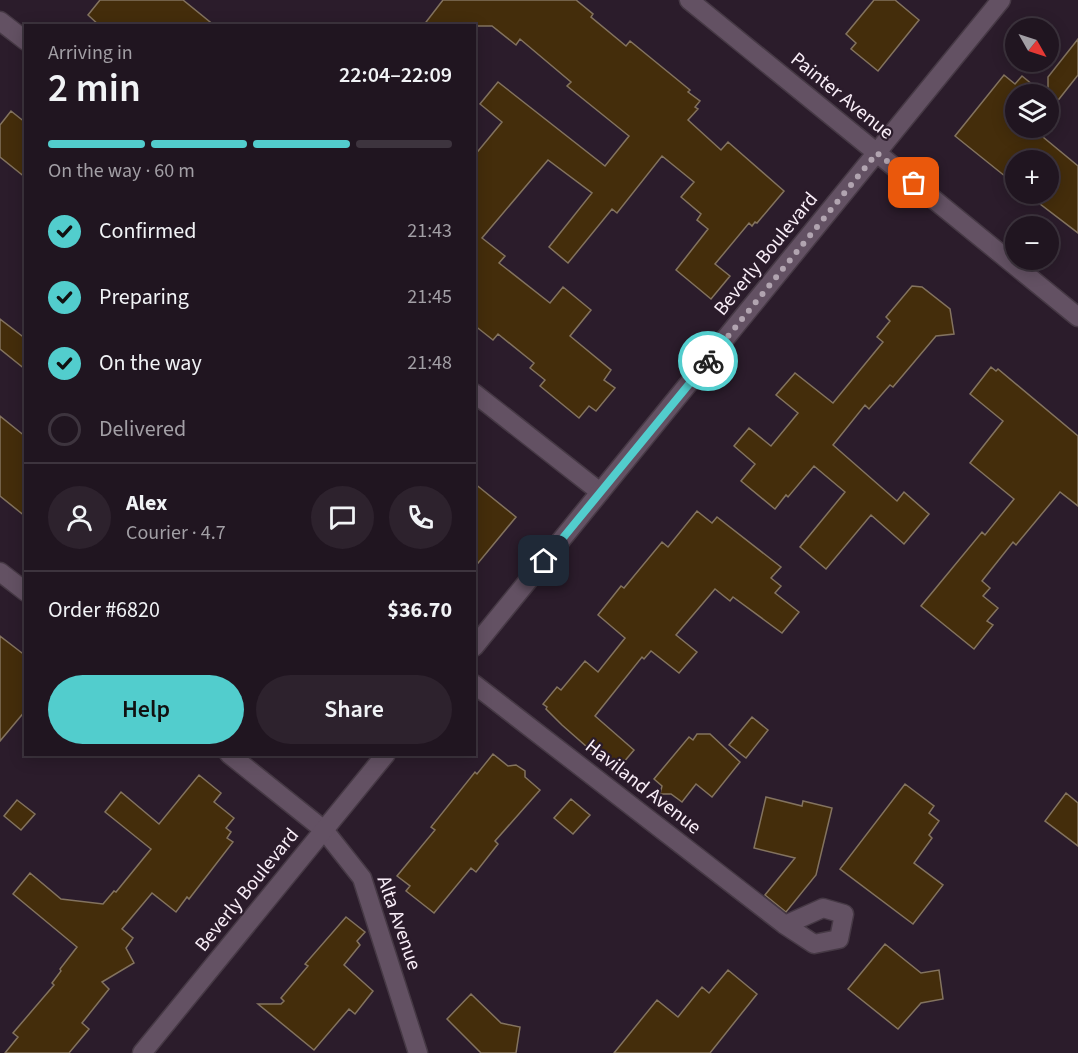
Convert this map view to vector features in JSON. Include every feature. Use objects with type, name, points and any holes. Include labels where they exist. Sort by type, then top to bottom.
[{"type":"street","name":"Painter Avenue","points":[[689,0],[1078,317]]},
{"type":"street","name":"Beverly Boulevard","points":[[476,645],[1000,0]]},
{"type":"street","points":[[0,21],[24,39]]},
{"type":"street","points":[[476,395],[600,492]]},
{"type":"street","points":[[0,572],[24,590]]},
{"type":"street","name":"Haviland Avenue","points":[[476,686],[785,925]]},
{"type":"street","name":"Alta Avenue","points":[[232,756],[324,830],[362,878],[418,1053]]},
{"type":"street","name":"Beverly Boulevard","points":[[142,1053],[384,756]]},
{"type":"building","points":[[100,0],[183,0],[213,24],[98,24],[88,15]]},
{"type":"building","points":[[443,0],[576,0],[593,14],[591,17],[626,46],[630,41],[690,90],[688,92],[700,101],[695,107],[698,109],[688,120],[721,150],[728,142],[784,191],[757,223],[755,222],[752,226],[749,223],[715,264],[730,276],[711,299],[676,270],[708,229],[697,220],[701,214],[681,197],[694,182],[662,156],[617,213],[612,209],[568,263],[549,247],[592,193],[548,160],[482,238],[505,256],[499,263],[550,303],[563,287],[591,310],[570,336],[611,370],[604,380],[615,388],[596,411],[589,406],[579,418],[540,386],[545,380],[530,368],[534,363],[498,334],[493,340],[476,327],[476,154],[502,122],[480,104],[498,82],[605,166],[629,136],[567,86],[571,82],[520,39],[516,45],[492,26],[425,24]]},
{"type":"building","points":[[874,0],[895,0],[919,20],[878,71],[851,49],[856,43],[846,34]]},
{"type":"building","points":[[1078,39],[1078,75],[1059,99],[1059,84],[1048,84],[1048,77],[1052,72],[1059,72],[1059,63]]},
{"type":"building","points":[[1004,75],[1015,84],[1005,84],[1005,138],[1044,138],[1059,150],[1005,150],[1005,176],[955,136]]},
{"type":"building","points":[[1022,76],[1032,84],[1015,84]]},
{"type":"building","points":[[11,111],[24,121],[24,176],[0,157],[0,125]]},
{"type":"building","points":[[1059,150],[1078,166],[1078,233],[1059,218],[1059,216],[1040,204],[1059,204]]},
{"type":"building","points":[[912,286],[922,287],[950,309],[954,334],[936,336],[893,387],[890,385],[869,409],[865,405],[833,445],[897,501],[904,492],[929,514],[904,544],[871,515],[826,569],[800,547],[845,492],[814,466],[775,509],[741,481],[755,464],[734,446],[749,428],[771,446],[798,413],[776,395],[795,373],[833,403],[883,342],[877,337],[890,321],[886,317]]},
{"type":"building","points":[[0,319],[24,337],[24,368],[0,349]]},
{"type":"building","points":[[991,367],[996,371],[998,369],[1078,436],[1078,506],[1060,492],[1016,545],[1013,542],[982,581],[990,588],[983,596],[998,608],[987,621],[993,625],[974,649],[921,606],[982,532],[985,535],[1014,499],[970,463],[1003,421],[970,394]]},
{"type":"building","points":[[0,416],[24,435],[24,515],[0,496]]},
{"type":"building","points":[[476,485],[516,517],[476,566]]},
{"type":"building","points":[[697,511],[712,523],[717,517],[781,567],[771,578],[781,586],[775,593],[799,612],[782,633],[733,597],[730,601],[715,589],[676,635],[697,652],[679,673],[651,651],[644,659],[642,657],[595,716],[634,750],[617,770],[614,767],[612,769],[562,725],[543,704],[557,687],[561,690],[585,661],[598,672],[625,638],[598,615],[621,586],[624,588],[662,542],[668,547]]},
{"type":"building","points":[[0,636],[24,654],[24,712],[0,741]]},
{"type":"building","points":[[752,717],[768,730],[746,758],[729,745]]},
{"type":"building","points":[[697,734],[710,734],[740,762],[712,797],[696,784],[682,802],[671,794],[660,794],[662,786],[654,779],[689,737],[693,740]]},
{"type":"building","points":[[493,754],[508,766],[516,765],[525,771],[525,777],[540,790],[495,841],[498,844],[476,872],[471,868],[434,913],[406,891],[410,886],[397,876],[435,830],[431,827],[475,772],[477,774]]},
{"type":"building","points":[[199,775],[221,793],[214,802],[234,818],[226,828],[231,832],[227,838],[233,842],[189,899],[187,897],[176,912],[152,893],[122,929],[133,938],[126,948],[134,963],[102,982],[109,989],[82,1023],[89,1029],[69,1053],[5,1053],[18,1037],[13,1033],[54,985],[52,983],[61,971],[60,969],[77,947],[13,894],[30,873],[61,899],[103,904],[114,891],[116,892],[151,849],[105,812],[121,792],[159,824]]},
{"type":"building","points":[[905,784],[934,806],[929,813],[939,821],[929,835],[932,838],[914,863],[943,885],[913,924],[840,869]]},
{"type":"building","points":[[1066,793],[1078,803],[1078,846],[1045,821]]},
{"type":"building","points":[[766,797],[802,806],[803,801],[832,808],[816,875],[786,912],[765,895],[795,858],[754,848]]},
{"type":"building","points":[[571,799],[590,815],[573,834],[554,818]]},
{"type":"building","points":[[17,800],[35,814],[21,830],[4,816]]},
{"type":"building","points":[[346,917],[365,932],[357,941],[360,945],[344,965],[373,991],[355,1014],[349,1009],[314,1050],[258,1004],[281,1004],[284,1001],[281,998],[308,966],[305,964]]},
{"type":"building","points":[[885,944],[921,973],[939,970],[943,999],[921,1003],[898,1029],[848,989]]},
{"type":"building","points":[[728,970],[757,994],[710,1053],[614,1053],[657,1000],[678,1017],[702,987],[709,993]]},
{"type":"building","points":[[471,994],[501,1023],[520,1027],[516,1053],[481,1053],[447,1019]]},
{"type":"way so far","points":[[708,361],[877,153],[914,183]]},
{"type":"route","points":[[544,561],[708,361]]}]
